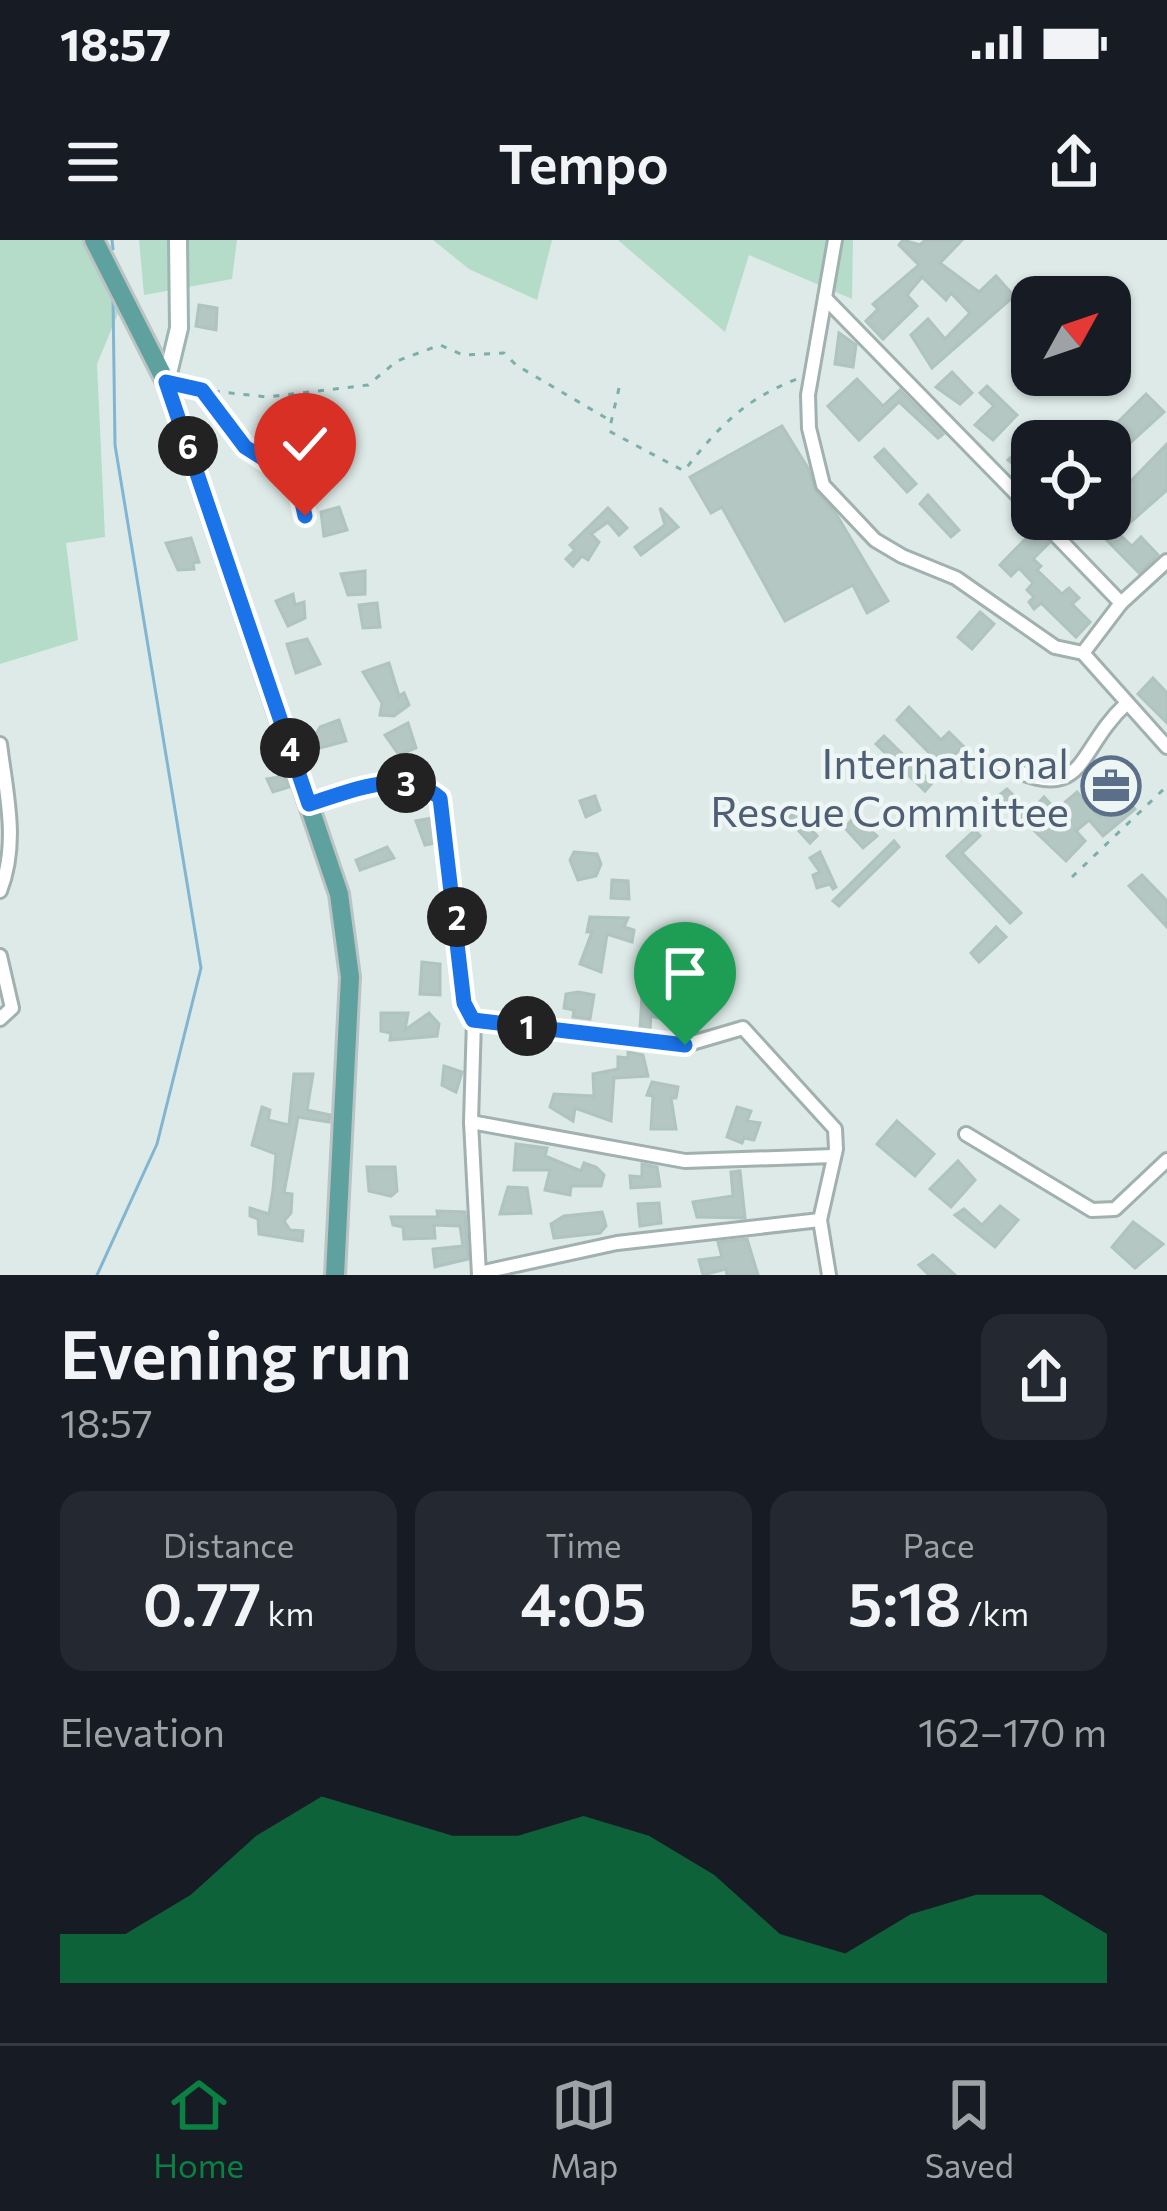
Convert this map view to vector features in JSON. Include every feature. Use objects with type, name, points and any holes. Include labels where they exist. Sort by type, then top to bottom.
[{"type":"main road","points":[[94,240],[166,382],[339,894],[350,977],[335,1275]]},
{"type":"main road","points":[[166,382],[179,328],[178,240]]},
{"type":"street","points":[[835,240],[810,374],[809,428],[823,485],[902,556],[956,578],[1055,646],[1083,653],[1167,747]]},
{"type":"street","points":[[825,298],[1011,488]]},
{"type":"street","points":[[1060,540],[1121,603]]},
{"type":"street","points":[[1083,653],[1121,603],[1167,561]]},
{"type":"street","points":[[1000,763],[1043,784],[1063,778],[1092,754],[1109,720],[1126,704]]},
{"type":"street","points":[[0,744],[10,827],[10,861],[0,890]]},
{"type":"street","points":[[309,804],[389,782],[421,783],[440,798],[464,1003],[473,1020],[471,1122],[479,1274],[617,1243],[820,1220]]},
{"type":"street","points":[[0,956],[12,1008],[0,1019]]},
{"type":"street","points":[[473,1020],[685,1045],[743,1028],[835,1129],[820,1220],[829,1275]]},
{"type":"street","points":[[471,1122],[685,1161],[834,1156]]},
{"type":"street","points":[[966,1134],[1092,1210],[1115,1209],[1167,1160]]},
{"type":"path","points":[[166,382],[267,397],[368,385],[397,361],[440,345],[464,355],[504,352],[516,365],[611,422]]},
{"type":"path","points":[[619,388],[609,431],[684,471],[740,407],[810,374]]},
{"type":"path","points":[[202,390],[245,447],[297,480],[305,516]]},
{"type":"path","points":[[1072,877],[1167,786]]},
{"type":"green space","points":[[0,240],[84,240],[121,306],[97,364],[105,537],[66,543],[78,640],[0,664]]},
{"type":"green space","points":[[139,240],[237,240],[232,279],[144,295]]},
{"type":"green space","points":[[433,240],[552,240],[537,300],[469,269]]},
{"type":"green space","points":[[618,240],[853,240],[852,299],[749,255],[725,332]]},
{"type":"building","points":[[903,240],[920,245],[925,240],[962,240],[940,263],[979,292],[996,276],[1011,293],[1011,299],[932,368],[911,335],[928,319],[945,339],[970,313],[951,293],[946,300],[922,277],[907,295],[917,306],[883,339],[866,321],[878,309],[873,304],[919,265],[899,245]]},
{"type":"building","points":[[199,305],[217,308],[216,330],[196,326]]},
{"type":"building","points":[[839,333],[856,345],[853,367],[835,364]]},
{"type":"building","points":[[952,372],[972,393],[960,404],[936,387]]},
{"type":"building","points":[[857,379],[883,406],[900,390],[943,434],[938,438],[899,402],[859,440],[828,406]]},
{"type":"building","points":[[987,386],[1017,415],[993,440],[975,425],[994,406],[980,393]]},
{"type":"building","points":[[1146,394],[1164,412],[1131,442],[1131,420],[1120,420]]},
{"type":"building","points":[[782,426],[808,468],[815,491],[836,514],[888,601],[867,613],[853,585],[785,621],[722,507],[711,513],[690,477]]},
{"type":"building","points":[[1167,444],[1167,490],[1131,522],[1131,481]]},
{"type":"building","points":[[884,449],[916,484],[907,492],[875,457]]},
{"type":"building","points":[[928,495],[959,530],[951,537],[920,504]]},
{"type":"building","points":[[339,507],[347,530],[324,536],[321,512]]},
{"type":"building","points":[[608,508],[627,528],[619,535],[608,522],[591,534],[599,542],[588,560],[582,556],[573,566],[566,559],[575,550],[570,545]]},
{"type":"building","points":[[660,508],[678,527],[641,555],[635,547],[665,525]]},
{"type":"building","points":[[1141,537],[1158,555],[1139,573],[1107,540],[1126,540],[1132,546]]},
{"type":"building","points":[[191,538],[199,562],[193,563],[194,569],[178,570],[166,543]]},
{"type":"building","points":[[1024,540],[1046,540],[1049,543],[1033,559],[1041,566],[1037,570],[1062,594],[1069,588],[1079,598],[1072,604],[1090,622],[1076,637],[1041,603],[1034,609],[1029,602],[1034,597],[1027,590],[1033,583],[1019,568],[1011,576],[1000,565]]},
{"type":"building","points":[[365,571],[365,594],[348,595],[341,574]]},
{"type":"building","points":[[293,594],[295,605],[304,602],[305,618],[288,626],[276,601]]},
{"type":"building","points":[[377,603],[380,627],[363,628],[359,605]]},
{"type":"building","points":[[980,612],[994,624],[972,649],[958,637]]},
{"type":"building","points":[[307,639],[320,664],[296,673],[287,644]]},
{"type":"building","points":[[389,663],[399,696],[404,693],[409,705],[394,716],[380,715],[382,703],[363,672]]},
{"type":"building","points":[[1153,678],[1167,693],[1167,723],[1138,694]]},
{"type":"building","points":[[909,707],[941,740],[949,732],[963,746],[943,767],[897,720]]},
{"type":"building","points":[[339,720],[346,741],[320,748],[315,736],[320,727]]},
{"type":"building","points":[[408,723],[416,748],[399,755],[385,735]]},
{"type":"building","points":[[884,736],[932,783],[925,791],[876,744]]},
{"type":"building","points":[[272,754],[277,754],[289,787],[273,792],[267,779],[279,777]]},
{"type":"building","points":[[1108,764],[1127,786],[1120,792],[1135,809],[1103,836],[1089,820],[1076,831],[1085,841],[1066,861],[998,796],[1007,789],[1030,812],[1044,797],[1056,810],[1077,792],[1099,817],[1115,803],[1093,777]]},
{"type":"building","points":[[595,796],[600,810],[586,817],[580,801]]},
{"type":"building","points":[[796,811],[817,836],[810,843],[788,819]]},
{"type":"building","points":[[855,816],[877,836],[863,848],[845,828]]},
{"type":"building","points":[[432,818],[435,843],[425,845],[416,821]]},
{"type":"building","points":[[975,830],[980,836],[962,853],[1021,913],[1010,923],[947,856]]},
{"type":"building","points":[[894,841],[899,847],[839,906],[833,901]]},
{"type":"building","points":[[387,847],[394,858],[360,870],[356,860]]},
{"type":"building","points":[[574,852],[597,854],[601,864],[596,876],[578,880],[570,860]]},
{"type":"building","points":[[820,852],[833,889],[830,884],[817,888],[813,875],[820,872],[810,858]]},
{"type":"building","points":[[1142,875],[1167,901],[1167,927],[1129,886]]},
{"type":"building","points":[[612,880],[628,881],[629,899],[611,898]]},
{"type":"building","points":[[590,917],[628,918],[624,927],[634,930],[632,942],[607,934],[601,972],[580,964],[592,932],[587,932]]},
{"type":"building","points":[[996,927],[1006,937],[979,962],[971,953]]},
{"type":"building","points":[[422,962],[440,964],[440,995],[420,994]]},
{"type":"building","points":[[643,977],[652,978],[652,985],[686,991],[678,1023],[651,1016],[650,1030],[640,1029]]},
{"type":"building","points":[[566,994],[594,995],[590,1019],[573,1017],[574,1010],[564,1008]]},
{"type":"building","points":[[381,1013],[408,1013],[405,1030],[429,1013],[439,1024],[437,1036],[390,1040],[391,1033],[381,1031]]},
{"type":"building","points":[[628,1052],[643,1055],[648,1076],[614,1078],[611,1121],[575,1108],[573,1121],[550,1107],[554,1094],[594,1096],[593,1074],[618,1069],[618,1057],[628,1058]]},
{"type":"building","points":[[444,1066],[462,1072],[456,1092],[442,1085]]},
{"type":"building","points":[[294,1074],[313,1074],[307,1110],[330,1115],[329,1122],[298,1117],[284,1193],[292,1194],[291,1213],[284,1221],[290,1230],[303,1231],[302,1241],[259,1234],[258,1219],[250,1216],[250,1208],[269,1214],[273,1190],[276,1154],[252,1145],[262,1107],[270,1110],[268,1120],[289,1125]]},
{"type":"building","points":[[652,1082],[678,1087],[676,1098],[671,1098],[676,1129],[651,1129],[653,1096],[647,1095]]},
{"type":"building","points":[[737,1107],[751,1111],[747,1121],[760,1123],[754,1140],[744,1138],[742,1143],[727,1137]]},
{"type":"building","points":[[897,1121],[934,1154],[915,1176],[877,1144]]},
{"type":"building","points":[[516,1144],[547,1148],[545,1156],[581,1171],[584,1163],[596,1167],[604,1175],[601,1186],[571,1186],[570,1195],[545,1190],[550,1170],[514,1170]]},
{"type":"building","points":[[958,1161],[975,1180],[951,1207],[930,1189]]},
{"type":"building","points":[[642,1164],[657,1167],[660,1186],[631,1188],[630,1176],[642,1177]]},
{"type":"building","points":[[367,1167],[395,1167],[397,1191],[391,1196],[369,1191]]},
{"type":"building","points":[[740,1171],[745,1218],[697,1217],[693,1202],[733,1196],[731,1172]]},
{"type":"building","points":[[508,1187],[527,1188],[531,1213],[500,1214]]},
{"type":"building","points":[[659,1203],[661,1223],[640,1226],[638,1204]]},
{"type":"building","points":[[1000,1206],[1018,1220],[995,1247],[955,1215],[964,1209],[982,1225]]},
{"type":"building","points":[[437,1211],[465,1212],[468,1259],[435,1267],[433,1249],[463,1246],[460,1226],[434,1225],[435,1238],[404,1239],[403,1227],[393,1225],[391,1217],[438,1217]]},
{"type":"building","points":[[602,1212],[606,1226],[600,1233],[554,1238],[551,1224],[564,1216]]},
{"type":"building","points":[[1133,1222],[1163,1244],[1135,1268],[1112,1247]]},
{"type":"building","points":[[747,1239],[758,1275],[727,1275],[726,1269],[703,1275],[699,1260],[722,1257],[718,1242]]},
{"type":"building","points":[[933,1255],[955,1275],[929,1275],[919,1265]]},
{"type":"waterway","points":[[112,240],[113,249]]},
{"type":"waterway","points":[[97,1275],[157,1144],[201,968],[115,445],[113,298]]},
{"type":"place","name":"International Rescue Committee","points":[[1111,786]]},
{"type":"route","points":[[305,516],[297,480],[245,447],[202,390],[166,382],[309,804],[389,782],[421,783],[440,798],[456,899],[464,1003],[473,1020],[685,1045]]}]
